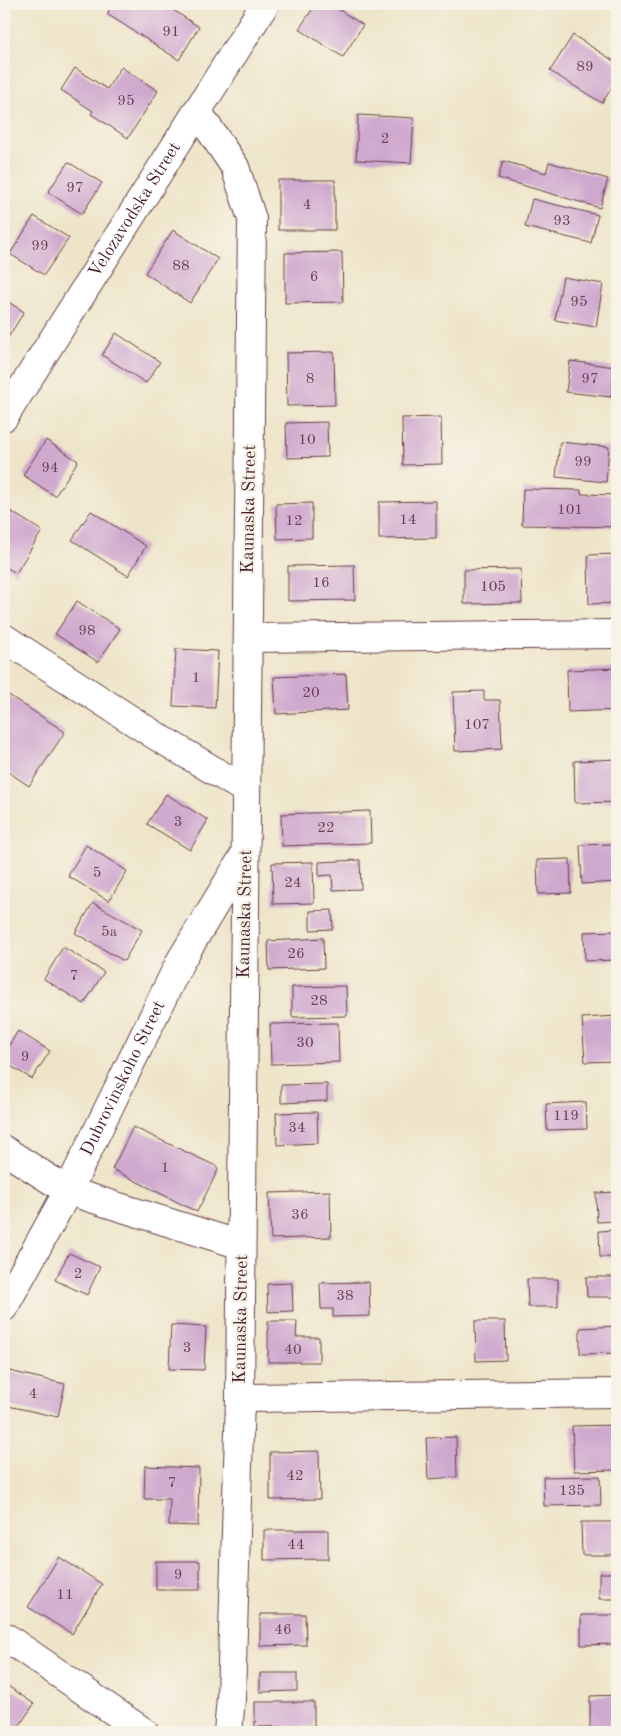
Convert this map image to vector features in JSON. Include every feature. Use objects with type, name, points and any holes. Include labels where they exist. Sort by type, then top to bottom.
[{"type":"street","name":"Velozavodska Street","points":[[4,417],[265,4]]},
{"type":"street","name":"Kaunaska Street","points":[[197,111],[235,167],[252,219],[240,1398],[231,1698],[228,1732]]},
{"type":"street","points":[[248,638],[617,634]]},
{"type":"street","points":[[4,638],[153,734],[246,790]]},
{"type":"street","name":"Dubrovinskoho Street","points":[[4,1307],[68,1191],[182,960],[246,853]]},
{"type":"street","points":[[4,1150],[68,1191],[241,1245]]},
{"type":"street","points":[[240,1398],[617,1393]]},
{"type":"street","points":[[4,1636],[144,1732]]},
{"type":"building","points":[[113,4],[152,4],[161,9],[164,4],[199,27],[179,60],[107,14]]},
{"type":"building","points":[[316,4],[330,4],[363,25],[343,57],[299,29]]},
{"type":"building","points":[[573,35],[617,63],[617,79],[602,103],[550,71]]},
{"type":"building","points":[[121,67],[158,91],[128,138],[91,114],[93,111],[61,90],[75,68],[107,89]]},
{"type":"building","points":[[358,115],[414,118],[411,163],[356,160]]},
{"type":"building","points":[[503,161],[546,173],[549,162],[608,179],[600,208],[498,178]]},
{"type":"building","points":[[68,162],[102,183],[82,214],[48,192]]},
{"type":"building","points":[[278,180],[335,180],[335,230],[278,230]]},
{"type":"building","points":[[532,199],[598,215],[591,243],[525,227]]},
{"type":"building","points":[[34,216],[69,238],[44,275],[10,254]]},
{"type":"building","points":[[173,230],[218,259],[190,303],[145,273]]},
{"type":"building","points":[[342,252],[343,302],[285,303],[285,253]]},
{"type":"building","points":[[563,277],[603,284],[596,327],[555,320]]},
{"type":"building","points":[[4,299],[24,312],[4,344]]},
{"type":"building","points":[[116,333],[160,362],[146,383],[102,355]]},
{"type":"building","points":[[334,352],[335,405],[287,406],[286,353]]},
{"type":"building","points":[[570,361],[615,367],[611,397],[566,392]]},
{"type":"building","points":[[441,417],[442,464],[403,465],[402,418]]},
{"type":"building","points":[[327,422],[328,457],[287,458],[286,423]]},
{"type":"building","points":[[46,440],[78,461],[55,496],[23,475]]},
{"type":"building","points":[[560,442],[609,447],[606,482],[556,477]]},
{"type":"building","points":[[523,489],[581,490],[581,494],[617,495],[617,527],[522,525]]},
{"type":"building","points":[[436,501],[436,538],[379,539],[379,502]]},
{"type":"building","points":[[312,503],[312,538],[277,539],[276,504]]},
{"type":"building","points":[[4,507],[42,531],[16,573],[4,566]]},
{"type":"building","points":[[91,511],[146,546],[128,576],[72,540]]},
{"type":"building","points":[[617,554],[617,603],[589,604],[588,555]]},
{"type":"building","points":[[354,565],[355,600],[288,601],[288,566]]},
{"type":"building","points":[[521,569],[522,603],[464,604],[464,570]]},
{"type":"building","points":[[77,601],[120,629],[98,662],[55,634]]},
{"type":"building","points":[[176,649],[218,651],[215,708],[173,706]]},
{"type":"building","points":[[617,668],[617,710],[568,712],[567,670]]},
{"type":"building","points":[[346,674],[348,710],[276,714],[274,677]]},
{"type":"building","points":[[484,691],[484,700],[500,700],[502,749],[455,751],[453,692]]},
{"type":"building","points":[[4,692],[65,732],[29,786],[4,769]]},
{"type":"building","points":[[617,759],[617,802],[575,803],[574,761]]},
{"type":"building","points":[[166,794],[208,820],[190,850],[147,824]]},
{"type":"building","points":[[370,811],[371,843],[282,846],[281,814]]},
{"type":"building","points":[[617,844],[617,882],[582,884],[580,845]]},
{"type":"building","points":[[86,845],[127,871],[109,901],[68,876]]},
{"type":"building","points":[[570,859],[571,893],[538,894],[537,860]]},
{"type":"building","points":[[360,860],[361,889],[333,890],[332,875],[319,876],[319,862]]},
{"type":"building","points":[[313,862],[314,903],[273,904],[272,863]]},
{"type":"building","points":[[93,903],[142,930],[124,961],[75,933]]},
{"type":"building","points":[[332,910],[333,929],[310,930],[310,911]]},
{"type":"building","points":[[617,931],[617,960],[585,961],[584,932]]},
{"type":"building","points":[[323,938],[324,968],[269,970],[268,941]]},
{"type":"building","points":[[63,947],[104,972],[84,1004],[44,979]]},
{"type":"building","points":[[346,986],[347,1016],[292,1017],[292,987]]},
{"type":"building","points":[[617,1016],[617,1061],[585,1062],[582,1018]]},
{"type":"building","points":[[338,1023],[339,1062],[271,1064],[270,1024]]},
{"type":"building","points":[[18,1031],[50,1051],[32,1079],[4,1062],[4,1053]]},
{"type":"building","points":[[327,1084],[327,1101],[281,1103],[281,1085]]},
{"type":"building","points":[[586,1102],[587,1129],[547,1130],[546,1104]]},
{"type":"building","points":[[317,1112],[318,1143],[277,1145],[276,1113]]},
{"type":"building","points":[[133,1127],[216,1166],[218,1170],[197,1212],[112,1169]]},
{"type":"building","points":[[330,1191],[331,1237],[271,1239],[269,1193]]},
{"type":"building","points":[[617,1192],[617,1221],[597,1222],[596,1193]]},
{"type":"building","points":[[617,1230],[617,1257],[600,1257],[599,1231]]},
{"type":"building","points":[[69,1253],[100,1267],[87,1295],[55,1280]]},
{"type":"building","points":[[586,1277],[617,1277],[617,1297],[587,1297]]},
{"type":"building","points":[[527,1279],[558,1279],[558,1307],[528,1307]]},
{"type":"building","points":[[369,1282],[370,1316],[333,1317],[333,1309],[321,1309],[320,1283]]},
{"type":"building","points":[[292,1283],[293,1311],[268,1312],[267,1284]]},
{"type":"building","points":[[268,1321],[297,1321],[296,1337],[319,1337],[319,1362],[268,1362]]},
{"type":"building","points":[[475,1321],[505,1321],[506,1360],[476,1361]]},
{"type":"building","points":[[171,1325],[206,1327],[204,1370],[169,1369]]},
{"type":"building","points":[[617,1326],[617,1353],[580,1354],[580,1328]]},
{"type":"building","points":[[5,1370],[65,1384],[58,1417],[4,1405]]},
{"type":"building","points":[[617,1425],[617,1470],[574,1471],[572,1426]]},
{"type":"building","points":[[456,1437],[457,1477],[428,1479],[426,1438]]},
{"type":"building","points":[[319,1451],[320,1499],[270,1500],[270,1452]]},
{"type":"building","points":[[145,1466],[199,1468],[198,1526],[169,1525],[170,1499],[144,1499]]},
{"type":"building","points":[[600,1476],[601,1505],[544,1506],[543,1477]]},
{"type":"building","points":[[581,1522],[617,1522],[617,1555],[582,1555]]},
{"type":"building","points":[[264,1530],[328,1530],[328,1559],[264,1560]]},
{"type":"building","points":[[59,1557],[102,1584],[72,1634],[28,1607]]},
{"type":"building","points":[[156,1561],[200,1561],[200,1590],[156,1590]]},
{"type":"building","points":[[599,1573],[617,1573],[617,1599],[599,1599]]},
{"type":"building","points":[[260,1614],[305,1614],[306,1645],[260,1646]]},
{"type":"building","points":[[581,1615],[617,1615],[617,1644],[581,1645]]},
{"type":"building","points":[[260,1673],[297,1673],[297,1691],[260,1692]]},
{"type":"building","points":[[5,1684],[34,1704],[15,1732],[4,1732]]},
{"type":"building","points":[[617,1695],[617,1732],[590,1732],[590,1696]]},
{"type":"building","points":[[255,1702],[314,1702],[314,1726],[255,1727]]}]
